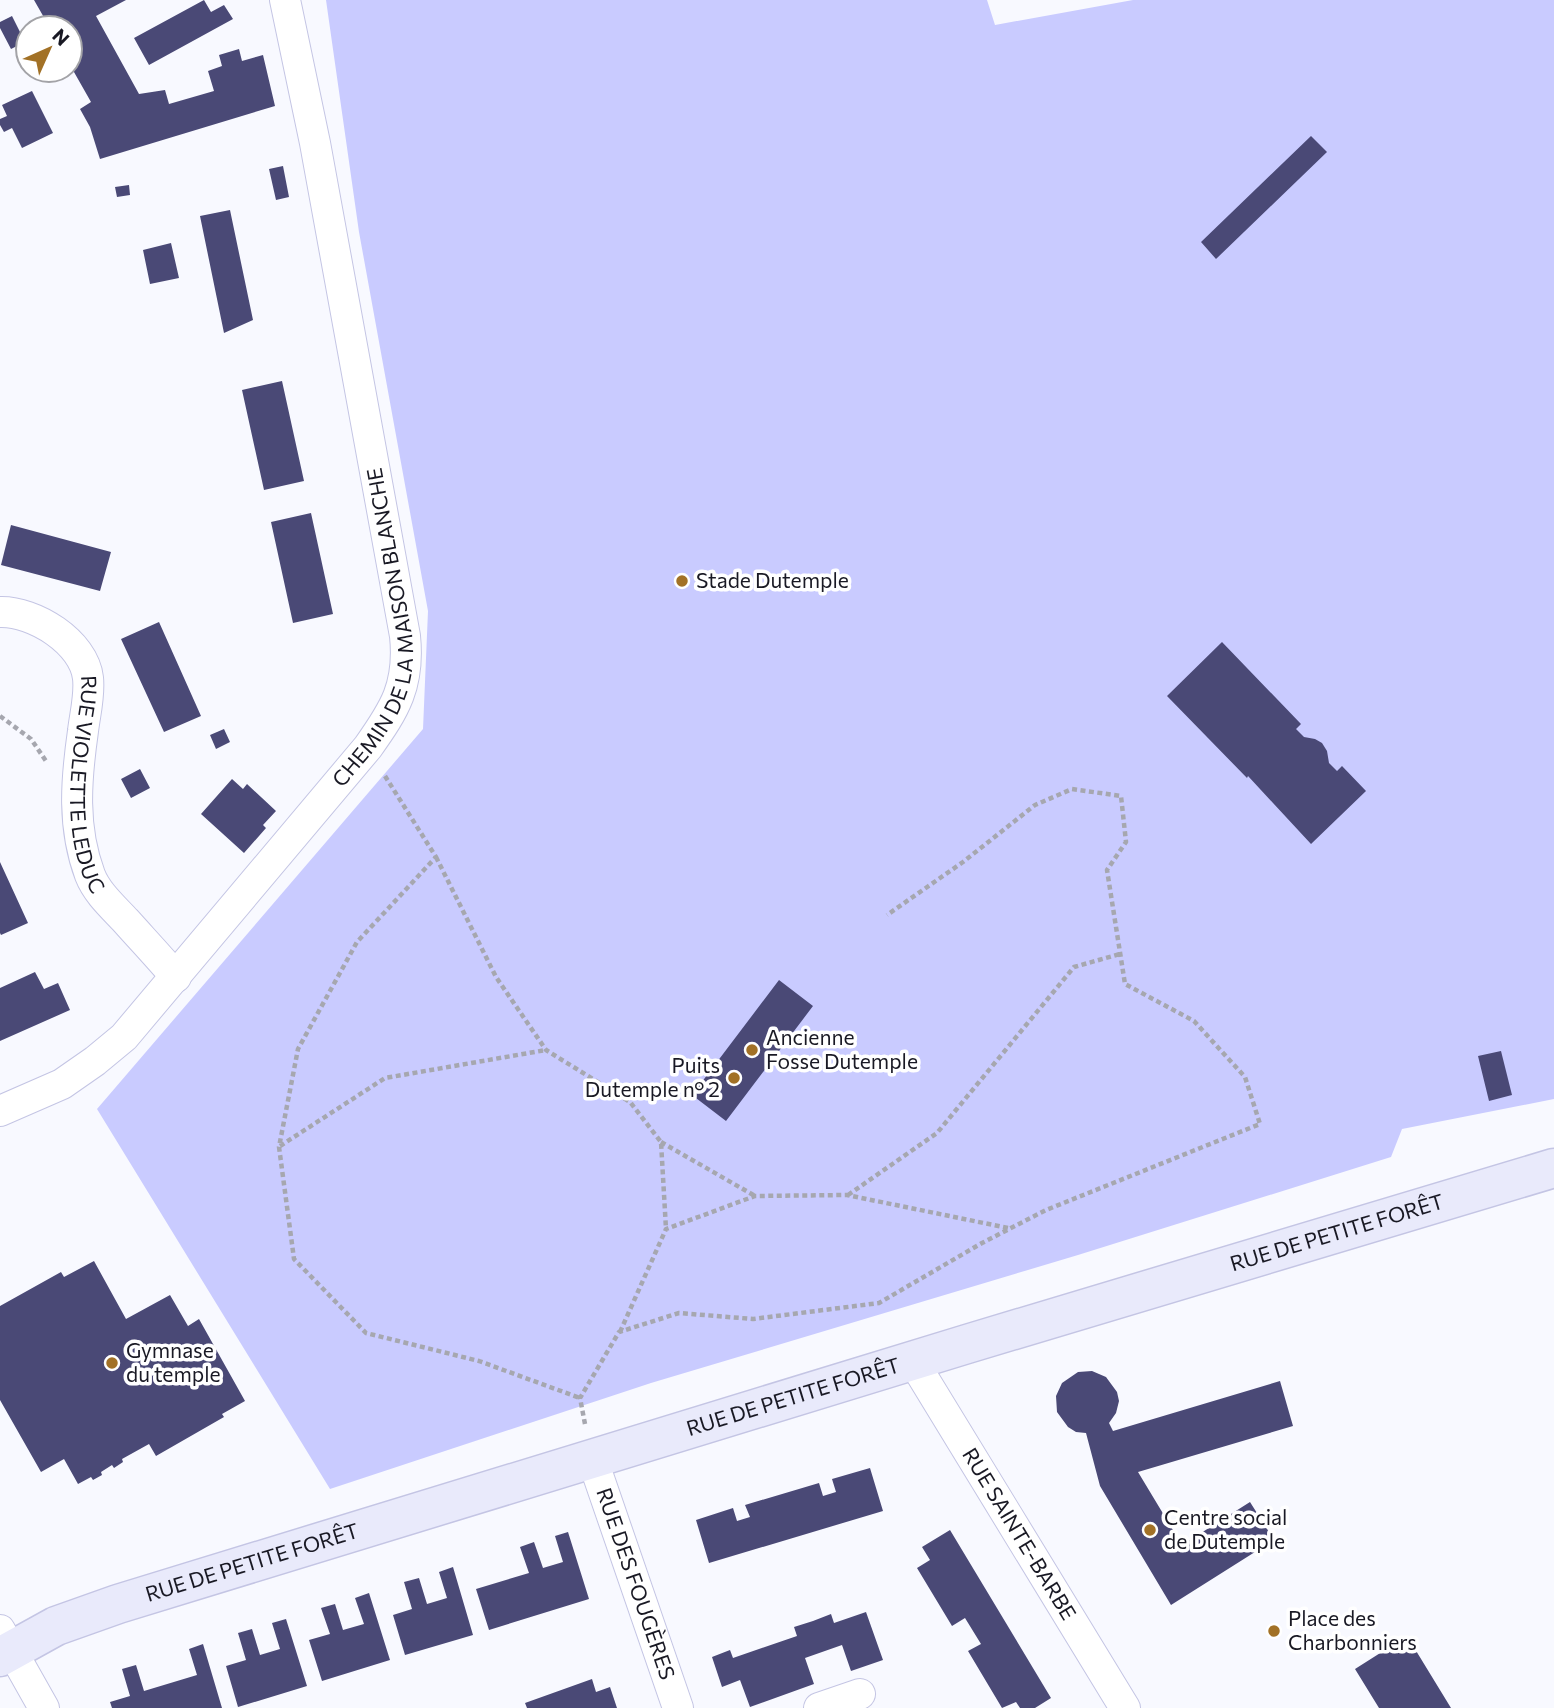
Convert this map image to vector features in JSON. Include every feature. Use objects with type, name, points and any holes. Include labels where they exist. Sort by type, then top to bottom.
[{"type":"main road","name":"RUE DE PETITE FORÊT","points":[[12,1643],[118,1604],[1554,1168]]},
{"type":"street","name":"CHEMIN DE LA MAISON BLANCHE","points":[[0,1111],[62,1084],[124,1037],[368,747],[385,723],[401,689],[407,664],[405,636],[315,143],[285,0]]},
{"type":"street","name":"RUE VIOLETTE LEDUC","points":[[0,612],[19,614],[51,629],[72,646],[85,666],[89,688],[76,783],[76,803],[86,862],[98,890],[176,977]]},
{"type":"street","name":"RUE SAINTE-BARBE","points":[[913,1361],[1125,1708]]},
{"type":"street","name":"RUE DES FOUGÈRES","points":[[592,1458],[678,1708]]},
{"type":"street","points":[[12,1643],[44,1708]]},
{"type":"street","points":[[819,1708],[860,1694]]},
{"type":"path","points":[[0,716],[30,739],[76,803]]},
{"type":"path","points":[[368,747],[436,857],[496,977],[546,1050],[630,1102],[661,1142],[755,1196]]},
{"type":"path","points":[[619,1332],[679,1313],[753,1319],[878,1303],[1046,1210],[1260,1124],[1245,1077],[1194,1021],[1125,984],[1107,870],[1126,842],[1121,796],[1072,789],[1035,804],[962,862],[887,915]]},
{"type":"path","points":[[436,857],[357,942],[298,1049],[279,1147],[294,1259],[366,1333],[479,1361],[580,1398]]},
{"type":"path","points":[[848,1195],[937,1133],[1074,967],[1120,954]]},
{"type":"path","points":[[279,1147],[385,1078],[546,1050]]},
{"type":"path","points":[[592,1458],[580,1398],[619,1332],[666,1229],[661,1142]]},
{"type":"path","points":[[666,1229],[755,1196],[848,1195],[1010,1229]]},
{"type":"shaded area","points":[[326,0],[987,0],[995,25],[1133,0],[1554,0],[1554,1099],[1402,1129],[1391,1157],[1078,1255],[651,1383],[330,1489],[97,1109],[423,729],[428,611],[359,232]]},
{"type":"building","points":[[34,0],[126,0],[96,16],[139,94],[165,90],[169,104],[214,91],[208,71],[222,66],[219,55],[239,49],[242,61],[263,55],[275,106],[100,159],[90,127],[80,109],[91,102],[81,84],[84,84],[84,14],[42,14]]},
{"type":"building","points":[[204,0],[211,12],[224,5],[233,19],[149,65],[134,38]]},
{"type":"building","points":[[12,16],[14,20],[14,48],[11,49],[0,28],[0,22]]},
{"type":"building","points":[[32,91],[53,133],[22,148],[12,128],[4,132],[0,125],[0,119],[7,116],[2,105]]},
{"type":"building","points":[[1311,136],[1327,152],[1216,259],[1201,242]]},
{"type":"building","points":[[283,166],[289,197],[276,200],[269,169]]},
{"type":"building","points":[[129,185],[130,195],[117,197],[115,187]]},
{"type":"building","points":[[230,210],[253,320],[224,333],[200,216]]},
{"type":"building","points":[[171,243],[179,278],[150,284],[143,250]]},
{"type":"building","points":[[282,381],[304,481],[264,490],[242,390]]},
{"type":"building","points":[[311,513],[333,614],[293,623],[271,522]]},
{"type":"building","points":[[11,525],[111,552],[100,591],[1,565]]},
{"type":"building","points":[[159,622],[201,716],[164,732],[121,639]]},
{"type":"building","points":[[1222,642],[1301,724],[1296,729],[1304,737],[1322,743],[1329,763],[1337,771],[1342,766],[1366,791],[1311,844],[1248,776],[1247,778],[1167,696]]},
{"type":"building","points":[[224,729],[230,742],[216,749],[210,735]]},
{"type":"building","points":[[140,769],[150,788],[131,798],[121,779]]},
{"type":"building","points":[[232,779],[243,789],[247,784],[276,811],[263,825],[266,828],[244,853],[201,814]]},
{"type":"building","points":[[0,862],[28,923],[1,935],[0,933]]},
{"type":"building","points":[[35,972],[44,989],[58,983],[70,1010],[0,1041],[0,988]]},
{"type":"building","name":"Ancienne Fosse Dutemple","points":[[779,980],[813,1006],[726,1121],[692,1095]]},
{"type":"building","points":[[1501,1051],[1512,1095],[1489,1101],[1478,1056]]},
{"type":"building","name":"Gymnase du temple","points":[[94,1261],[126,1319],[170,1295],[188,1326],[199,1319],[245,1401],[222,1414],[224,1417],[156,1456],[149,1444],[122,1459],[123,1462],[114,1468],[112,1465],[101,1472],[102,1475],[78,1484],[64,1459],[41,1472],[0,1400],[0,1306],[61,1272],[64,1277]]},
{"type":"building","points":[[1092,1371],[1106,1377],[1117,1392],[1119,1401],[1116,1413],[1109,1423],[1113,1431],[1280,1381],[1293,1426],[1138,1472],[1182,1545],[1250,1502],[1274,1540],[1171,1605],[1100,1486],[1086,1433],[1076,1432],[1068,1427],[1057,1412],[1056,1396],[1062,1383],[1078,1372]]},
{"type":"building","points":[[870,1468],[883,1511],[709,1563],[696,1520],[733,1508],[737,1521],[750,1517],[745,1505],[819,1483],[823,1496],[836,1492],[832,1479]]},
{"type":"building","points":[[950,1530],[1051,1698],[1035,1708],[1020,1708],[1016,1702],[1002,1708],[968,1651],[981,1644],[965,1618],[952,1626],[917,1568],[930,1560],[922,1547]]},
{"type":"building","points":[[568,1532],[589,1599],[489,1630],[476,1589],[529,1573],[520,1547],[534,1542],[543,1568],[563,1562],[555,1536]]},
{"type":"building","points":[[453,1567],[473,1635],[405,1655],[393,1615],[412,1609],[404,1582],[419,1578],[427,1604],[447,1598],[439,1572]]},
{"type":"building","points":[[369,1593],[390,1660],[322,1681],[309,1640],[330,1634],[321,1608],[335,1604],[343,1630],[364,1624],[355,1598]]},
{"type":"building","points":[[866,1612],[883,1660],[851,1671],[842,1645],[805,1658],[814,1684],[750,1707],[740,1680],[722,1687],[712,1657],[730,1650],[733,1658],[797,1636],[794,1627],[831,1614],[834,1623]]},
{"type":"building","points":[[286,1619],[307,1686],[238,1707],[226,1666],[246,1660],[238,1633],[252,1629],[260,1655],[280,1649],[272,1623]]},
{"type":"building","points":[[1407,1636],[1451,1708],[1379,1708],[1355,1669]]},
{"type":"building","points":[[203,1644],[222,1708],[112,1708],[110,1702],[130,1696],[122,1669],[136,1665],[144,1691],[197,1675],[189,1649]]},
{"type":"building","points":[[592,1679],[596,1692],[610,1687],[617,1708],[527,1708],[525,1703]]},
{"type":"place","name":"Stade Dutemple","points":[[682,581]]},
{"type":"place","name":"Ancienne Fosse Dutemple","points":[[752,1050]]},
{"type":"place","name":"Puits Dutemple n° 2","points":[[734,1078]]},
{"type":"place","name":"Gymnase du temple","points":[[112,1363]]},
{"type":"place","name":"Centre social de Dutemple","points":[[1150,1530]]},
{"type":"place","name":"Place des Charbonniers","points":[[1274,1631]]}]
